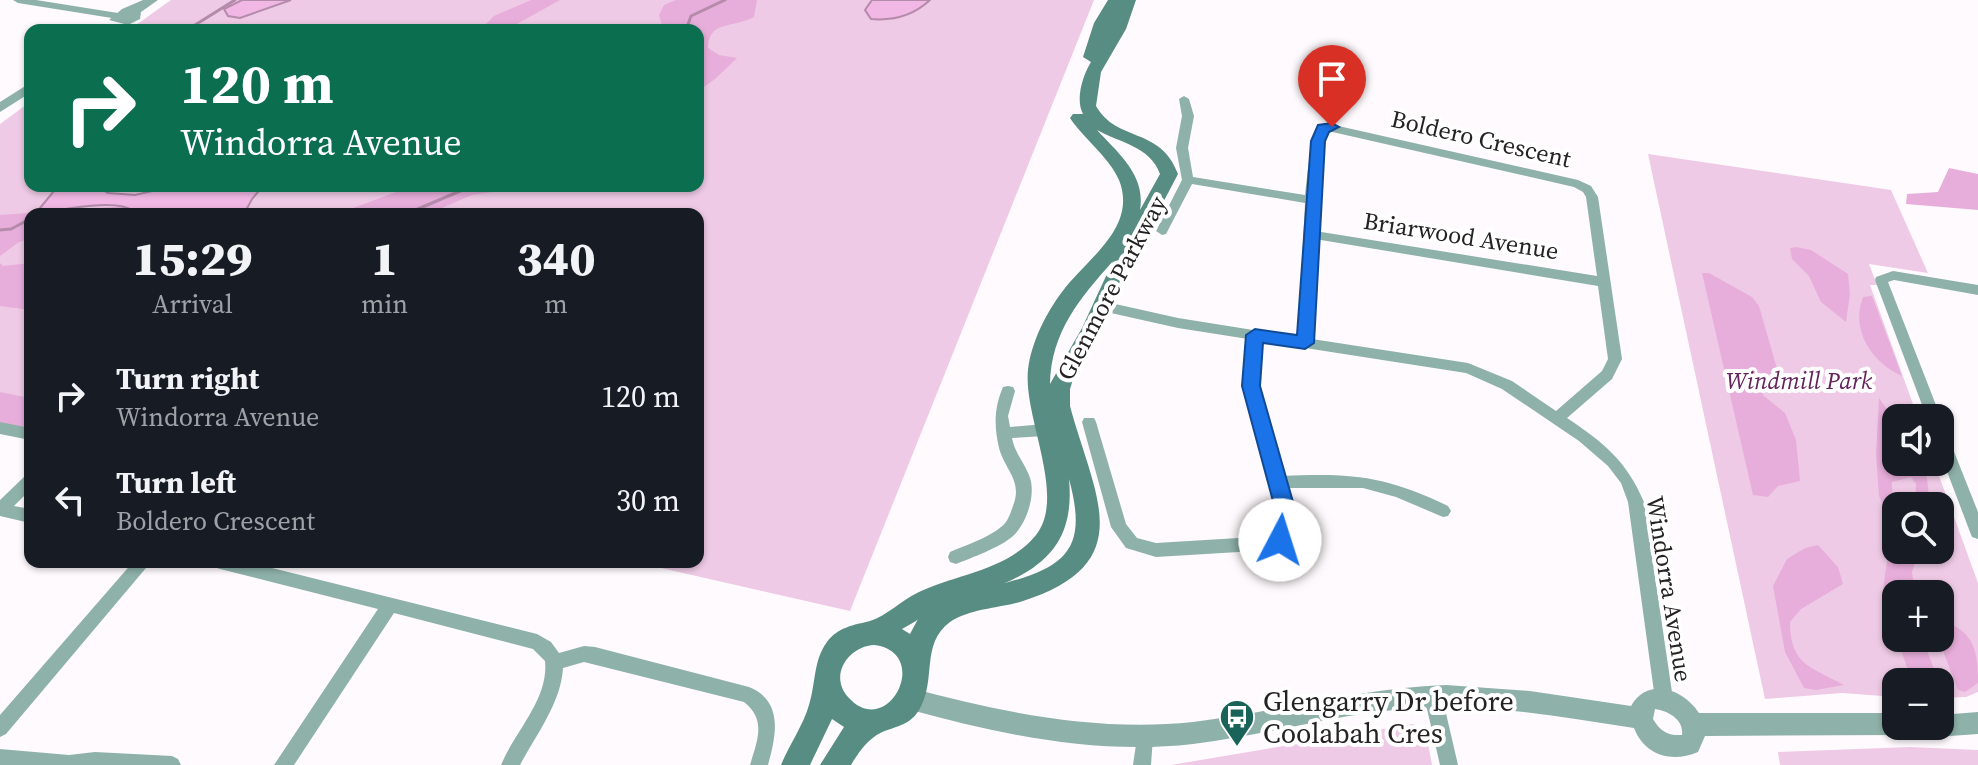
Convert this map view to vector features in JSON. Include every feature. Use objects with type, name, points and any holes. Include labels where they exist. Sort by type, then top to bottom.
[{"type":"main road","name":"Glenmore Parkway","points":[[916,664],[921,635],[938,615],[952,607],[1049,580],[1071,564],[1084,543],[1090,523],[1088,507],[1058,397],[1064,375],[1092,330],[1102,306],[1131,210],[1130,186],[1121,167],[1084,127],[1075,109],[1074,99],[1078,79],[1094,51],[1102,23],[1116,0]]},
{"type":"main road","name":"Glenmore Parkway","points":[[871,634],[929,600],[1021,562],[1044,544],[1055,526],[1060,498],[1038,381],[1042,355],[1067,301],[1120,249],[1167,182],[1168,169],[1153,150],[1096,121],[1087,102],[1093,72],[1118,29],[1128,0]]},
{"type":"main road","points":[[795,765],[822,710],[827,672],[838,651],[859,637],[871,634],[895,638],[905,644],[916,664],[916,688],[911,699],[893,715],[870,721],[845,714],[836,706],[827,688]]},
{"type":"main road","points":[[834,765],[849,742],[870,721]]},
{"type":"street","points":[[18,0],[115,23],[133,18],[136,15],[133,12],[152,0]]},
{"type":"street","points":[[0,108],[24,91]]},
{"type":"street","points":[[1162,231],[1188,180],[1182,146],[1188,119],[1184,99]]},
{"type":"street","name":"Boldero Crescent","points":[[1305,343],[1313,200],[1319,135],[1324,128],[1578,184],[1587,189],[1592,197],[1614,346],[1612,367],[1557,418]]},
{"type":"street","points":[[1188,180],[1313,200]]},
{"type":"street","name":"Briarwood Avenue","points":[[1310,234],[1604,282]]},
{"type":"street","points":[[1929,404],[1881,280],[1893,275],[1978,290]]},
{"type":"street","name":"Windorra Avenue","points":[[1102,306],[1167,321],[1475,370],[1507,385],[1557,418],[1604,453],[1621,471],[1632,490],[1664,699]]},
{"type":"street","points":[[1089,422],[1119,527],[1132,543],[1145,549],[1274,543],[1284,536],[1287,524],[1251,386],[1255,335]]},
{"type":"street","points":[[956,557],[1002,537],[1020,510],[1024,486],[1007,451],[1001,414],[1008,391]]},
{"type":"street","points":[[0,428],[24,433]]},
{"type":"street","points":[[1004,433],[1045,430]]},
{"type":"street","points":[[1954,470],[1978,532]]},
{"type":"street","points":[[1278,482],[1345,479],[1375,482],[1405,491],[1443,511]]},
{"type":"street","points":[[0,509],[24,486]]},
{"type":"street","points":[[0,509],[24,515]]},
{"type":"street","points":[[0,728],[138,568]]},
{"type":"street","points":[[244,568],[530,639],[545,648],[554,663],[552,685],[510,765]]},
{"type":"street","points":[[283,765],[391,604]]},
{"type":"street","points":[[554,663],[584,654],[595,655],[749,695],[762,705],[768,718],[769,730],[759,765]]},
{"type":"street","points":[[911,699],[957,714],[1039,729],[1144,737],[1221,729],[1391,700],[1433,696],[1526,701],[1640,718]]},
{"type":"street","points":[[1433,696],[1449,765]]},
{"type":"street","points":[[1664,699],[1679,705],[1694,724],[1694,739],[1683,748],[1675,748],[1657,741],[1640,718],[1640,710],[1648,700],[1664,699]]},
{"type":"street","points":[[1954,725],[1978,723]]},
{"type":"street","points":[[1694,724],[1882,724]]},
{"type":"street","points":[[1142,765],[1144,737]]},
{"type":"street","points":[[0,758],[69,764],[95,761],[172,765]]},
{"type":"green space","points":[[171,0],[1094,0],[850,611],[661,568],[704,568],[704,208],[24,208],[24,422],[0,416],[0,124],[24,106],[24,192],[704,192],[704,24],[137,24]]},
{"type":"green space","name":"Windmill Park","points":[[1648,154],[1891,190],[1928,273],[1869,264],[1877,285],[1870,285],[1913,404],[1882,404],[1882,476],[1939,476],[1945,492],[1882,492],[1882,564],[1954,564],[1954,517],[1978,583],[1978,692],[1954,697],[1954,668],[1882,668],[1882,696],[1842,693],[1765,699]]},
{"type":"green space","points":[[1413,724],[1426,733],[1432,765],[1171,765]]},
{"type":"green space","points":[[1910,747],[1978,750],[1978,765],[1780,765],[1778,752]]},
{"type":"shaded area","points":[[242,0],[291,0],[240,18],[228,16],[224,9]]},
{"type":"shaded area","points":[[531,0],[560,0],[517,24],[486,24],[494,16]]},
{"type":"shaded area","points":[[676,0],[757,0],[754,17],[724,26],[709,39],[708,48],[719,55],[737,58],[704,87],[704,24],[661,24],[659,15],[664,5]]},
{"type":"shaded area","points":[[872,0],[930,0],[896,18],[871,19],[865,10]]},
{"type":"shaded area","points":[[1949,168],[1978,174],[1978,210],[1906,204],[1907,194],[1938,192]]},
{"type":"shaded area","points":[[53,192],[135,195],[148,192],[258,192],[247,208],[127,208],[102,205],[40,208]]},
{"type":"shaded area","points":[[396,192],[492,192],[472,195],[442,208],[353,208]]},
{"type":"shaded area","points":[[24,213],[24,241],[0,256],[0,215]]},
{"type":"shaded area","points":[[1790,248],[1811,250],[1848,274],[1850,294],[1846,322],[1821,302],[1809,276],[1792,259]]},
{"type":"shaded area","points":[[0,263],[3,266],[24,264],[24,309],[0,306]]},
{"type":"shaded area","points":[[1702,273],[1709,273],[1752,297],[1759,306],[1778,372],[1765,375],[1763,395],[1785,413],[1796,440],[1800,481],[1778,486],[1768,497],[1753,495]]},
{"type":"shaded area","points":[[1872,296],[1902,376],[1881,363],[1866,344],[1859,321],[1860,309],[1863,297]]},
{"type":"shaded area","points":[[0,392],[24,397],[24,429],[0,423]]},
{"type":"shaded area","points":[[1879,398],[1883,404],[1882,476],[1926,476],[1928,492],[1916,492],[1916,484],[1911,477],[1892,482],[1892,492],[1882,492],[1882,502],[1876,454]]},
{"type":"shaded area","points":[[1818,545],[1838,567],[1843,584],[1801,609],[1790,622],[1791,636],[1798,656],[1805,663],[1844,685],[1816,690],[1804,688],[1785,652],[1773,586],[1787,559],[1805,548]]},
{"type":"shaded area","points":[[1887,564],[1915,564],[1913,580],[1885,580]]},
{"type":"shaded area","points":[[1954,626],[1968,637],[1972,645],[1978,683],[1965,692],[1958,690],[1954,668],[1950,668],[1943,652],[1954,652]]},
{"type":"shaded area","points":[[1902,652],[1927,652],[1934,668],[1907,668]]},
{"type":"waterway","points":[[197,24],[235,0]]},
{"type":"waterway","points":[[688,24],[691,16],[725,0]]},
{"type":"waterway","points":[[420,208],[458,192]]},
{"type":"waterway","points":[[0,230],[11,229],[24,222]]},
{"type":"place","name":"Glengarry Dr before Coolabah Cres","points":[[1237,748]]},
{"type":"route","points":[[1280,540],[1286,530],[1287,516],[1251,386],[1255,335],[1305,343],[1318,141],[1324,128],[1332,127]]}]
